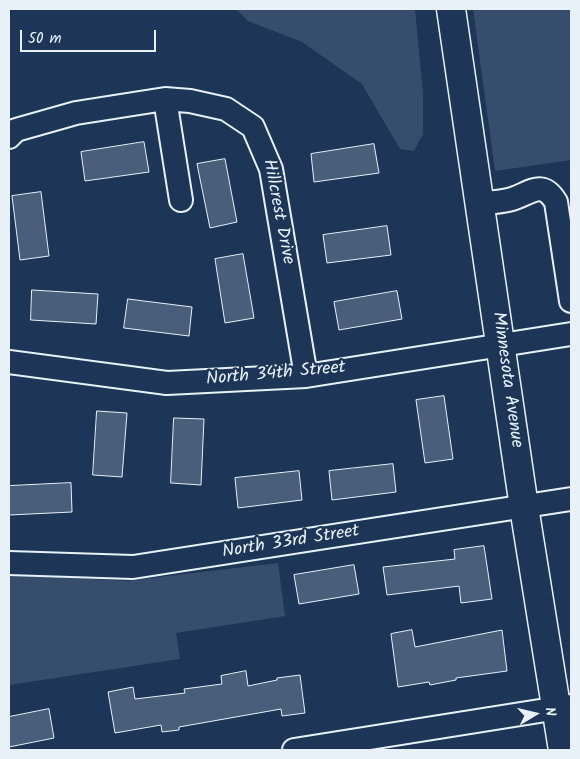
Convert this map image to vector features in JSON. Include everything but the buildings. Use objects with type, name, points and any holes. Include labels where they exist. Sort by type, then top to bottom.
[{"type":"main road","name":"Minnesota Avenue","points":[[451,9],[502,344],[524,507],[564,707],[563,750]]},
{"type":"street","points":[[165,99],[181,200]]},
{"type":"street","name":"Hillcrest Drive","points":[[9,137],[16,130],[76,112],[165,99],[190,100],[226,109],[253,128],[271,168],[306,376]]},
{"type":"street","points":[[480,204],[511,199],[538,189],[552,195],[556,202],[571,301]]},
{"type":"street","name":"North 34th Street","points":[[9,362],[167,383],[306,376],[571,334]]},
{"type":"street","name":"North 33rd Street","points":[[9,563],[133,567],[571,499]]},
{"type":"street","points":[[294,750],[564,707]]},
{"type":"shaded area","points":[[236,9],[415,9],[423,93],[423,134],[414,151],[400,149],[362,84],[302,42],[248,21]]},
{"type":"shaded area","points":[[473,9],[571,9],[571,160],[495,171]]},
{"type":"shaded area","points":[[278,563],[285,616],[176,633],[180,659],[9,685],[9,574],[126,581]]}]
